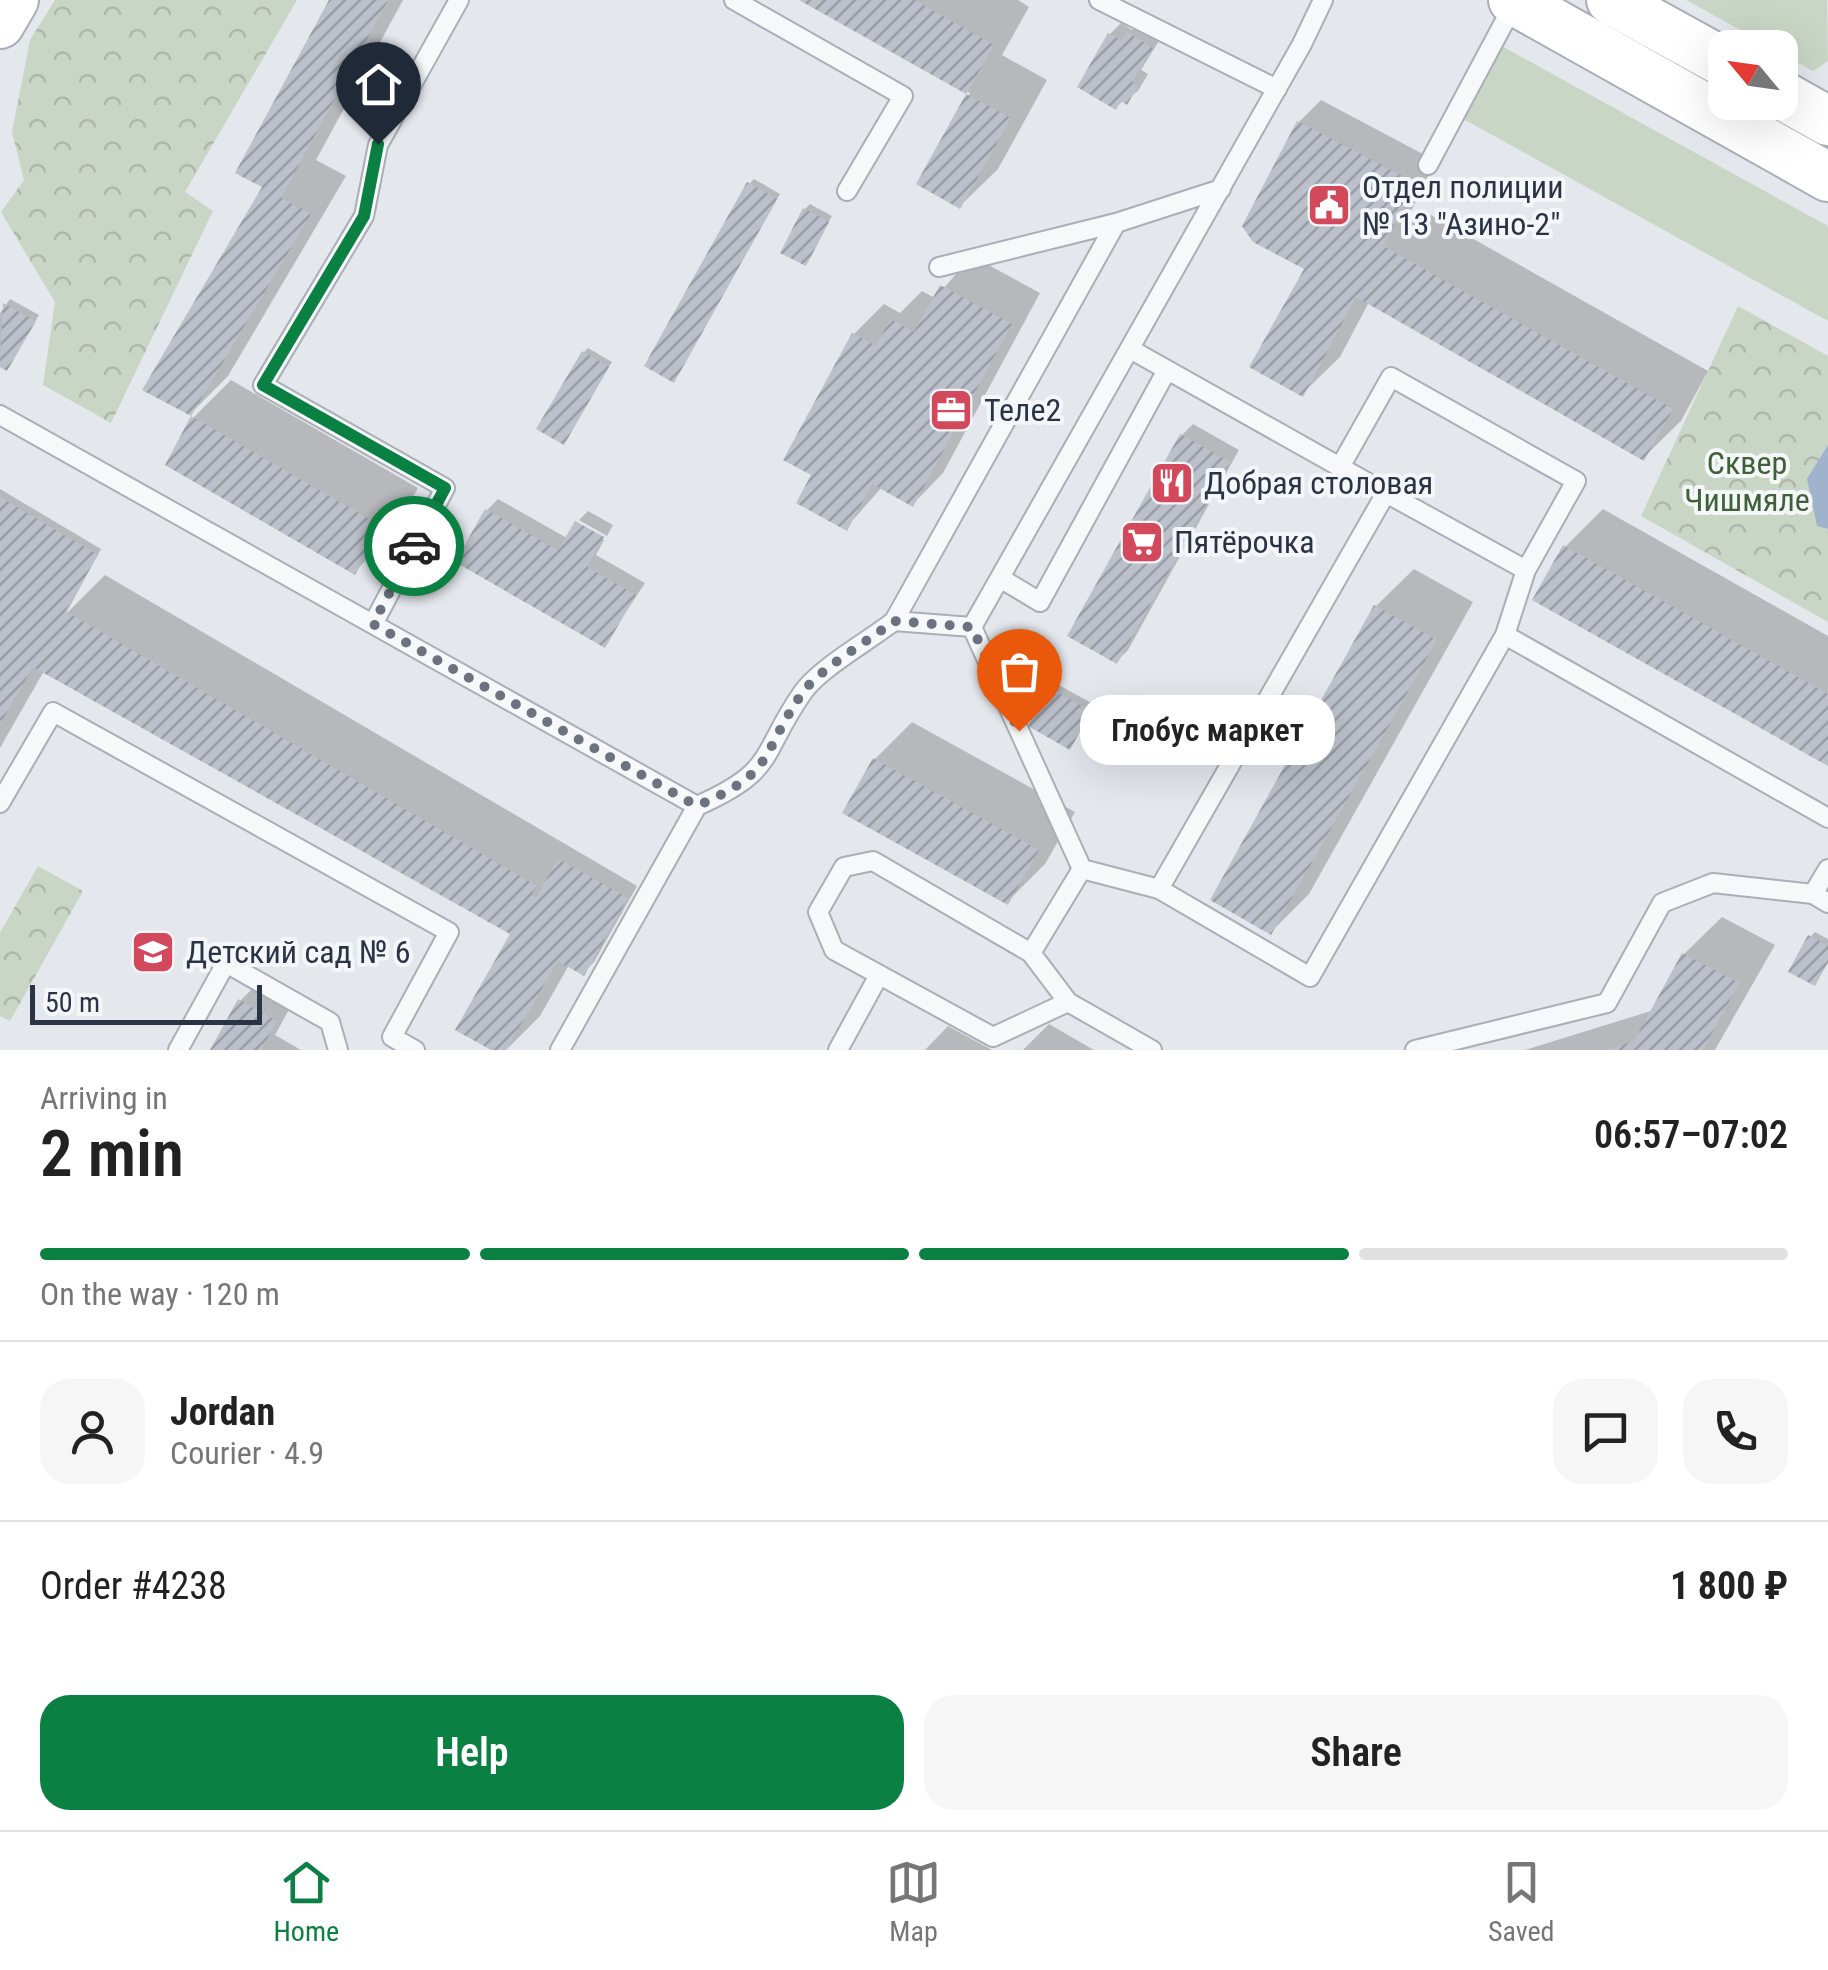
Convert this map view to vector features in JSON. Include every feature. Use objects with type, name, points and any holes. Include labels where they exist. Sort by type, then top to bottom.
[{"type":"main road","points":[[0,24],[14,0]]},
{"type":"main road","points":[[1611,0],[1708,54]]},
{"type":"main road","points":[[1514,1],[1828,177]]},
{"type":"lane","points":[[373,624],[445,488],[263,385],[364,216],[378,144],[459,0]]},
{"type":"lane","points":[[734,0],[902,96],[847,191]]},
{"type":"lane","points":[[1099,0],[1277,89]]},
{"type":"lane","points":[[972,627],[1277,89],[1323,0]]},
{"type":"lane","points":[[1428,164],[1514,1]]},
{"type":"lane","points":[[939,267],[1116,223],[1220,189]]},
{"type":"lane","points":[[560,1050],[697,806],[736,789],[762,768],[805,689],[894,621],[1116,223]]},
{"type":"lane","points":[[1130,349],[1526,570]]},
{"type":"lane","points":[[1000,578],[1040,602],[1167,370]]},
{"type":"lane","points":[[1082,869],[1158,889],[1310,977],[1505,635],[1526,570],[1576,481],[1391,377],[1340,467]]},
{"type":"lane","points":[[0,415],[697,806]]},
{"type":"lane","points":[[1158,889],[1386,493]]},
{"type":"lane","points":[[894,621],[972,627]]},
{"type":"lane","points":[[972,627],[1082,869]]},
{"type":"lane","points":[[1505,635],[1828,818]]},
{"type":"lane","points":[[0,803],[53,712],[448,932],[392,1036],[415,1050]]},
{"type":"lane","points":[[1068,1002],[993,1037],[834,950],[818,912],[844,867],[873,861],[1031,953],[1068,1002],[1152,1050]]},
{"type":"lane","points":[[1031,953],[1082,869]]},
{"type":"lane","points":[[1414,1050],[1607,1003],[1662,904],[1714,882],[1821,899],[1828,869]]},
{"type":"lane","points":[[178,1050],[226,964],[330,1022],[338,1050]]},
{"type":"lane","points":[[838,1050],[879,975]]},
{"type":"green space","points":[[55,0],[297,0],[185,192],[213,211],[111,423],[43,385],[55,302],[1,212],[24,180],[12,132],[30,40]]},
{"type":"green space","points":[[1686,0],[1827,0],[1828,61],[1813,71],[1798,63],[1798,30],[1740,30]]},
{"type":"green space","points":[[1498,44],[1828,226],[1828,321],[1458,116]]},
{"type":"green space","name":"Сквер Чишмяле","points":[[1738,306],[1828,356],[1828,622],[1641,516]]},
{"type":"green space","points":[[38,866],[83,891],[10,1021],[0,1016],[0,933]]},
{"type":"water","points":[[1828,445],[1828,529],[1817,526],[1807,479]]},
{"type":"building","points":[[329,0],[388,0],[281,198],[311,214],[191,416],[142,390],[262,187],[235,173]]},
{"type":"building","points":[[799,0],[914,0],[994,45],[966,94]]},
{"type":"building","points":[[1127,32],[1153,48],[1132,82],[1138,86],[1127,105],[1121,101],[1116,110],[1077,87],[1108,33],[1122,41]]},
{"type":"building","points":[[966,94],[1011,118],[960,209],[916,184]]},
{"type":"building","points":[[1297,121],[1416,183],[1383,246],[1673,409],[1644,461],[1356,297],[1303,397],[1249,367],[1304,269],[1253,242],[1242,226]]},
{"type":"building","points":[[747,182],[777,199],[674,383],[644,366]]},
{"type":"building","points":[[803,208],[829,222],[806,266],[780,253]]},
{"type":"building","points":[[940,285],[1012,324],[913,507],[872,484],[847,531],[796,503],[811,475],[783,460],[852,333],[876,346],[890,319],[914,332]]},
{"type":"building","points":[[3,303],[36,321],[7,371],[0,367]]},
{"type":"building","points":[[582,351],[609,367],[564,445],[536,429]]},
{"type":"building","points":[[191,416],[383,527],[355,575],[165,465]]},
{"type":"building","points":[[1180,434],[1230,462],[1117,664],[1067,636]]},
{"type":"building","points":[[0,497],[98,555],[65,611],[537,886],[531,895],[536,898],[558,859],[628,898],[584,976],[558,961],[506,1050],[491,1050],[455,1030],[510,934],[33,667],[0,724]]},
{"type":"building","points":[[485,509],[558,550],[575,521],[604,537],[587,567],[636,595],[605,648],[455,562]]},
{"type":"building","points":[[1563,545],[1828,694],[1828,766],[1532,600]]},
{"type":"building","points":[[1374,605],[1437,640],[1271,935],[1210,900]]},
{"type":"building","points":[[1050,688],[1091,711],[1070,750],[1028,726]]},
{"type":"building","points":[[873,758],[1039,850],[1008,905],[842,813]]},
{"type":"building","points":[[1808,935],[1828,946],[1828,962],[1815,986],[1788,972]]},
{"type":"building","points":[[1682,953],[1739,983],[1703,1050],[1607,1050],[1634,1041]]},
{"type":"building","points":[[238,999],[277,1021],[261,1050],[210,1050]]},
{"type":"way so far","points":[[414,546],[373,624],[697,806],[736,789],[762,768],[805,689],[894,621],[972,627],[1019,731]]},
{"type":"place","name":"Отдел полиции № 13 \"Азино-2\"","points":[[1329,205]]},
{"type":"place","name":"Теле2","points":[[951,410]]},
{"type":"place","name":"Добрая столовая","points":[[1172,483]]},
{"type":"place","name":"Пятёрочка","points":[[1142,542]]},
{"type":"place","name":"Глобус маркет","points":[[1019,731]]},
{"type":"place","name":"Детский сад № 6","points":[[153,952]]},
{"type":"route","points":[[378,144],[364,216],[263,385],[445,488],[414,546]]}]
